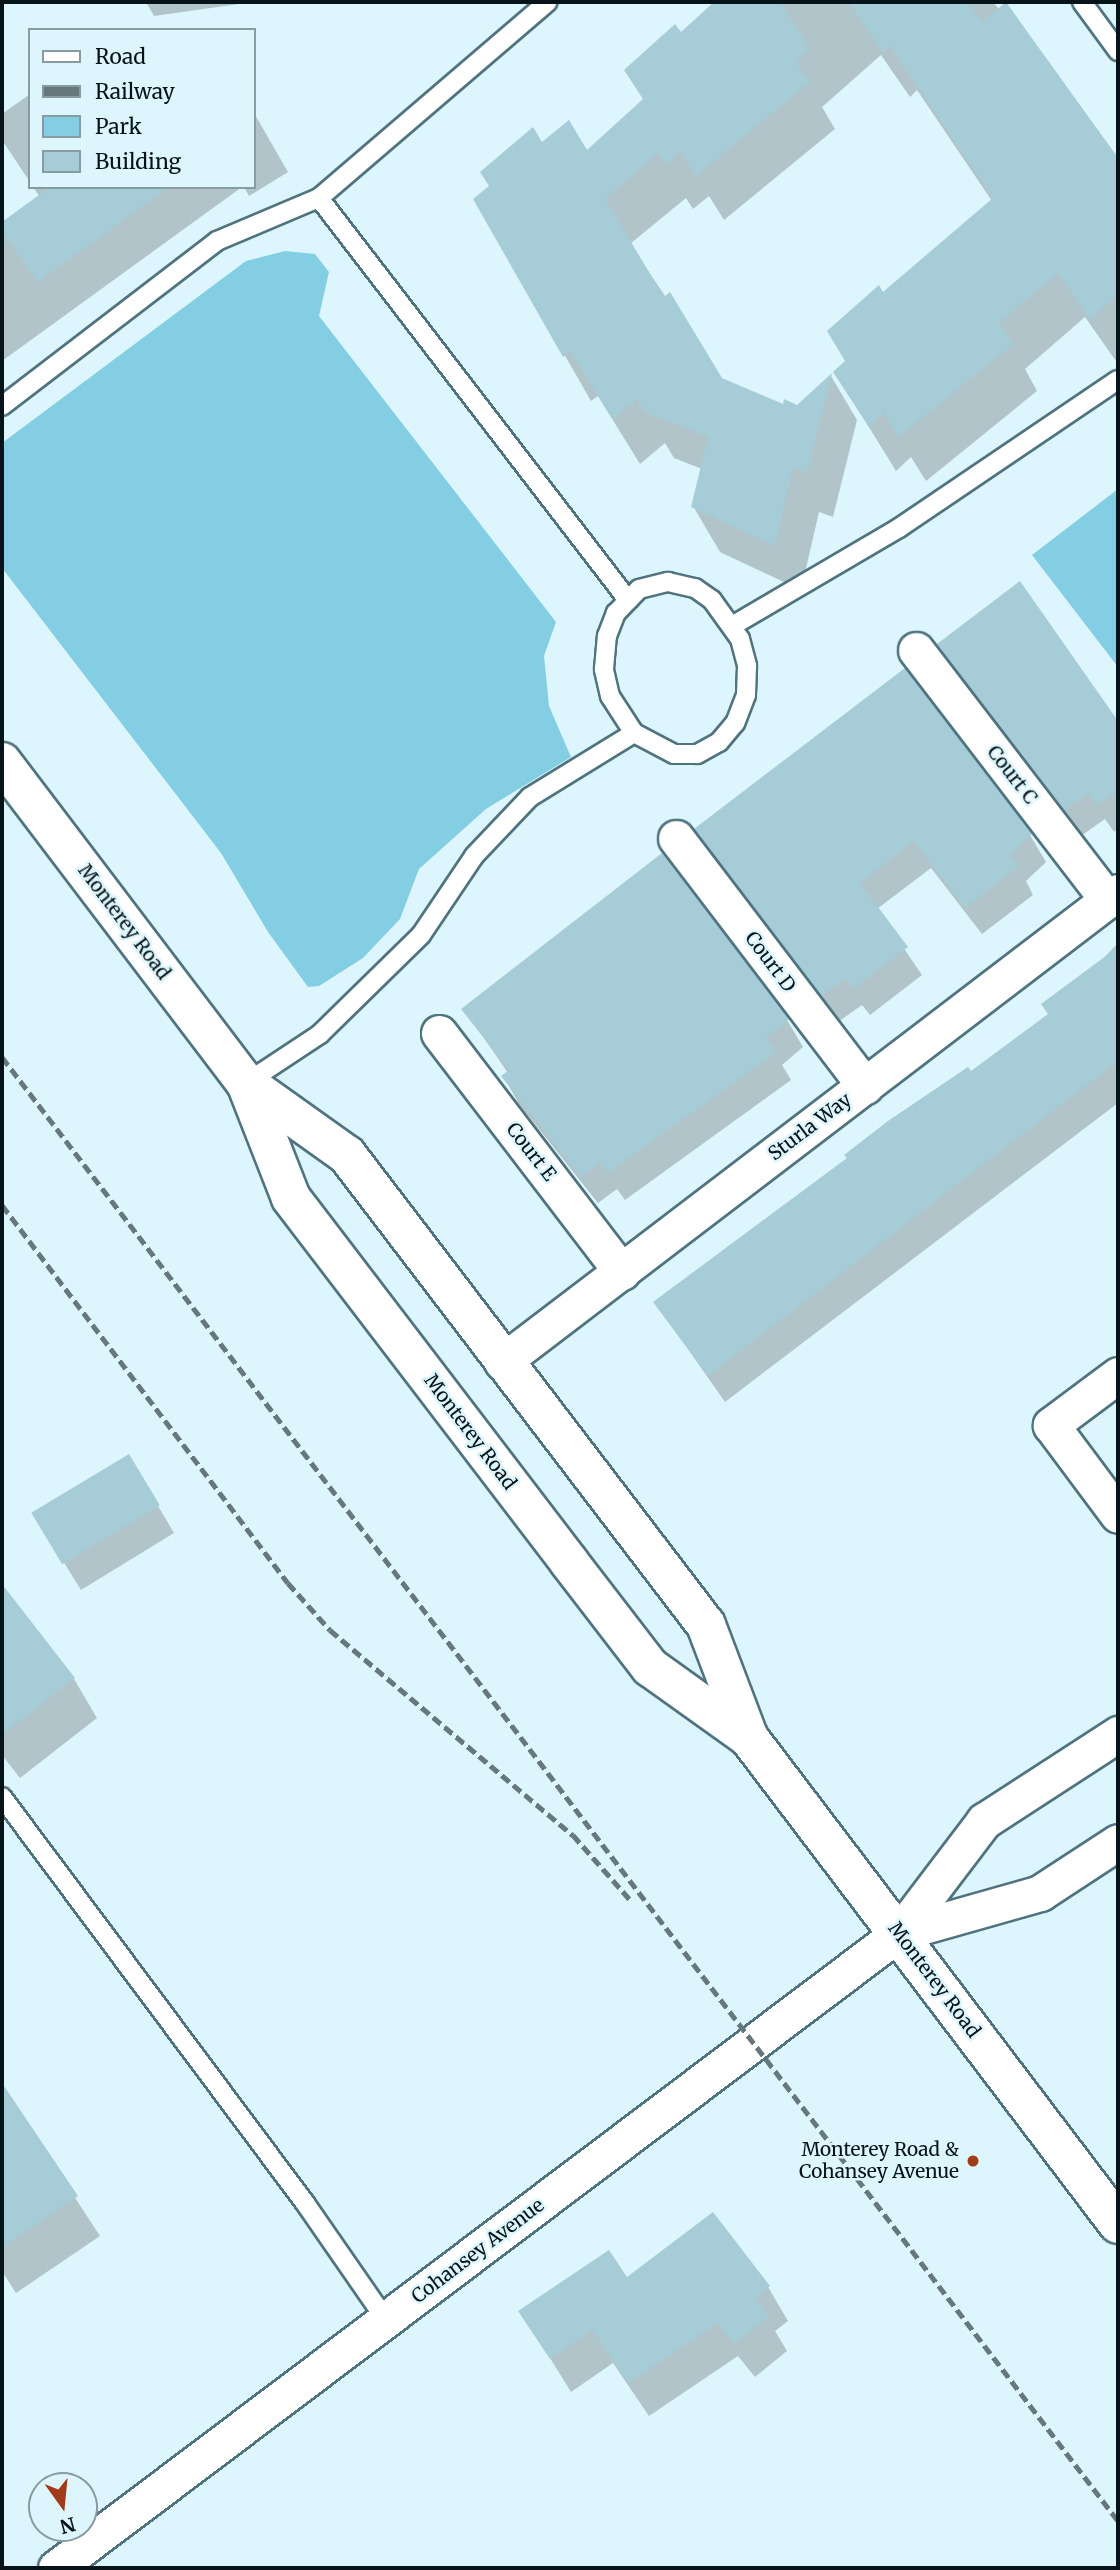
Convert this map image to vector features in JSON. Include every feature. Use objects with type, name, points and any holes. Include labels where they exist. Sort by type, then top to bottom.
[{"type":"main road","name":"Monterey Road","points":[[2,762],[246,1083],[291,1198],[569,1562],[650,1667],[749,1738]]},
{"type":"main road","name":"Monterey Road","points":[[246,1083],[347,1155],[502,1362],[706,1625],[749,1738],[1118,2224]]},
{"type":"street","name":"Court C","points":[[916,650],[1113,896]]},
{"type":"street","name":"Court D","points":[[676,838],[865,1086]]},
{"type":"street","name":"Sturla Way","points":[[502,1362],[1113,896]]},
{"type":"street","name":"Court E","points":[[439,1034],[622,1272]]},
{"type":"street","points":[[1118,1375],[1051,1425],[1118,1515]]},
{"type":"street","name":"Cohansey Avenue","points":[[56,2568],[899,1933],[984,1821],[1118,1734]]},
{"type":"street","name":"Cohansey Avenue","points":[[899,1933],[1040,1893],[1118,1842]]},
{"type":"lane","points":[[2,406],[217,241],[319,198],[548,2]]},
{"type":"lane","points":[[1082,2],[1118,51]]},
{"type":"lane","points":[[319,198],[628,600]]},
{"type":"lane","points":[[732,626],[899,528],[1118,380]]},
{"type":"lane","points":[[667,582],[695,589],[712,600],[732,626],[747,666],[746,695],[736,723],[719,742],[697,754],[674,754],[634,733],[610,696],[604,669],[607,636],[616,613],[628,600],[639,589],[667,582]]},
{"type":"lane","points":[[246,1083],[320,1034],[421,935],[474,856],[530,797],[634,733]]},
{"type":"lane","points":[[2,1797],[305,2203],[386,2320]]},
{"type":"green space","points":[[285,251],[315,254],[329,272],[319,316],[556,622],[544,656],[549,706],[571,757],[486,809],[419,869],[400,919],[363,958],[319,986],[308,987],[268,932],[221,853],[2,568],[2,443],[246,261]]},
{"type":"green space","points":[[1118,489],[1118,667],[1032,555]]},
{"type":"building","points":[[714,2],[780,2],[810,49],[796,62],[810,82],[696,176],[681,151],[666,165],[658,153],[605,199],[664,297],[670,292],[722,378],[783,404],[784,399],[797,405],[832,373],[807,473],[793,467],[775,546],[691,507],[708,437],[646,413],[637,399],[613,420],[570,351],[563,357],[473,199],[489,186],[480,172],[533,127],[542,142],[569,120],[587,150],[643,99],[624,70],[675,24],[681,32]]},
{"type":"building","points":[[848,2],[968,2],[982,22],[1006,2],[1118,158],[1118,294],[1090,320],[1058,273],[999,323],[1013,344],[899,437],[884,413],[869,427],[833,372],[845,361],[827,331],[879,285],[883,292],[993,198],[890,46],[883,53]]},
{"type":"building","points":[[47,189],[166,189],[38,282],[2,231],[2,222]]},
{"type":"building","points":[[1020,581],[1118,721],[1118,790],[1097,806],[1088,793],[1064,810],[937,644]]},
{"type":"building","points":[[905,668],[1032,834],[1010,855],[1019,866],[965,908],[914,841],[860,883],[908,947],[853,989],[845,979],[821,996],[694,829]]},
{"type":"building","points":[[662,853],[789,1019],[766,1038],[777,1052],[608,1173],[600,1163],[581,1177],[501,1076],[509,1070],[461,1009]]},
{"type":"building","points":[[1118,947],[1118,1061],[708,1376],[653,1302],[847,1158],[844,1155],[888,1121],[968,1067],[971,1071],[1048,1014],[1041,1004]]},
{"type":"building","points":[[129,1454],[160,1505],[62,1564],[31,1513]]},
{"type":"building","points":[[2,1584],[75,1678],[2,1735]]},
{"type":"building","points":[[2,2083],[78,2196],[2,2248]]},
{"type":"building","points":[[713,2212],[770,2286],[755,2298],[769,2317],[734,2344],[718,2323],[628,2383],[592,2330],[550,2359],[518,2311],[609,2250],[627,2277]]},
{"type":"railway","points":[[2,1057],[1118,2521]]},
{"type":"railway","points":[[2,1205],[288,1583],[330,1630],[573,1835],[632,1902]]},
{"type":"place","name":"Monterey Road & Cohansey Avenue","points":[[973,2161]]}]
